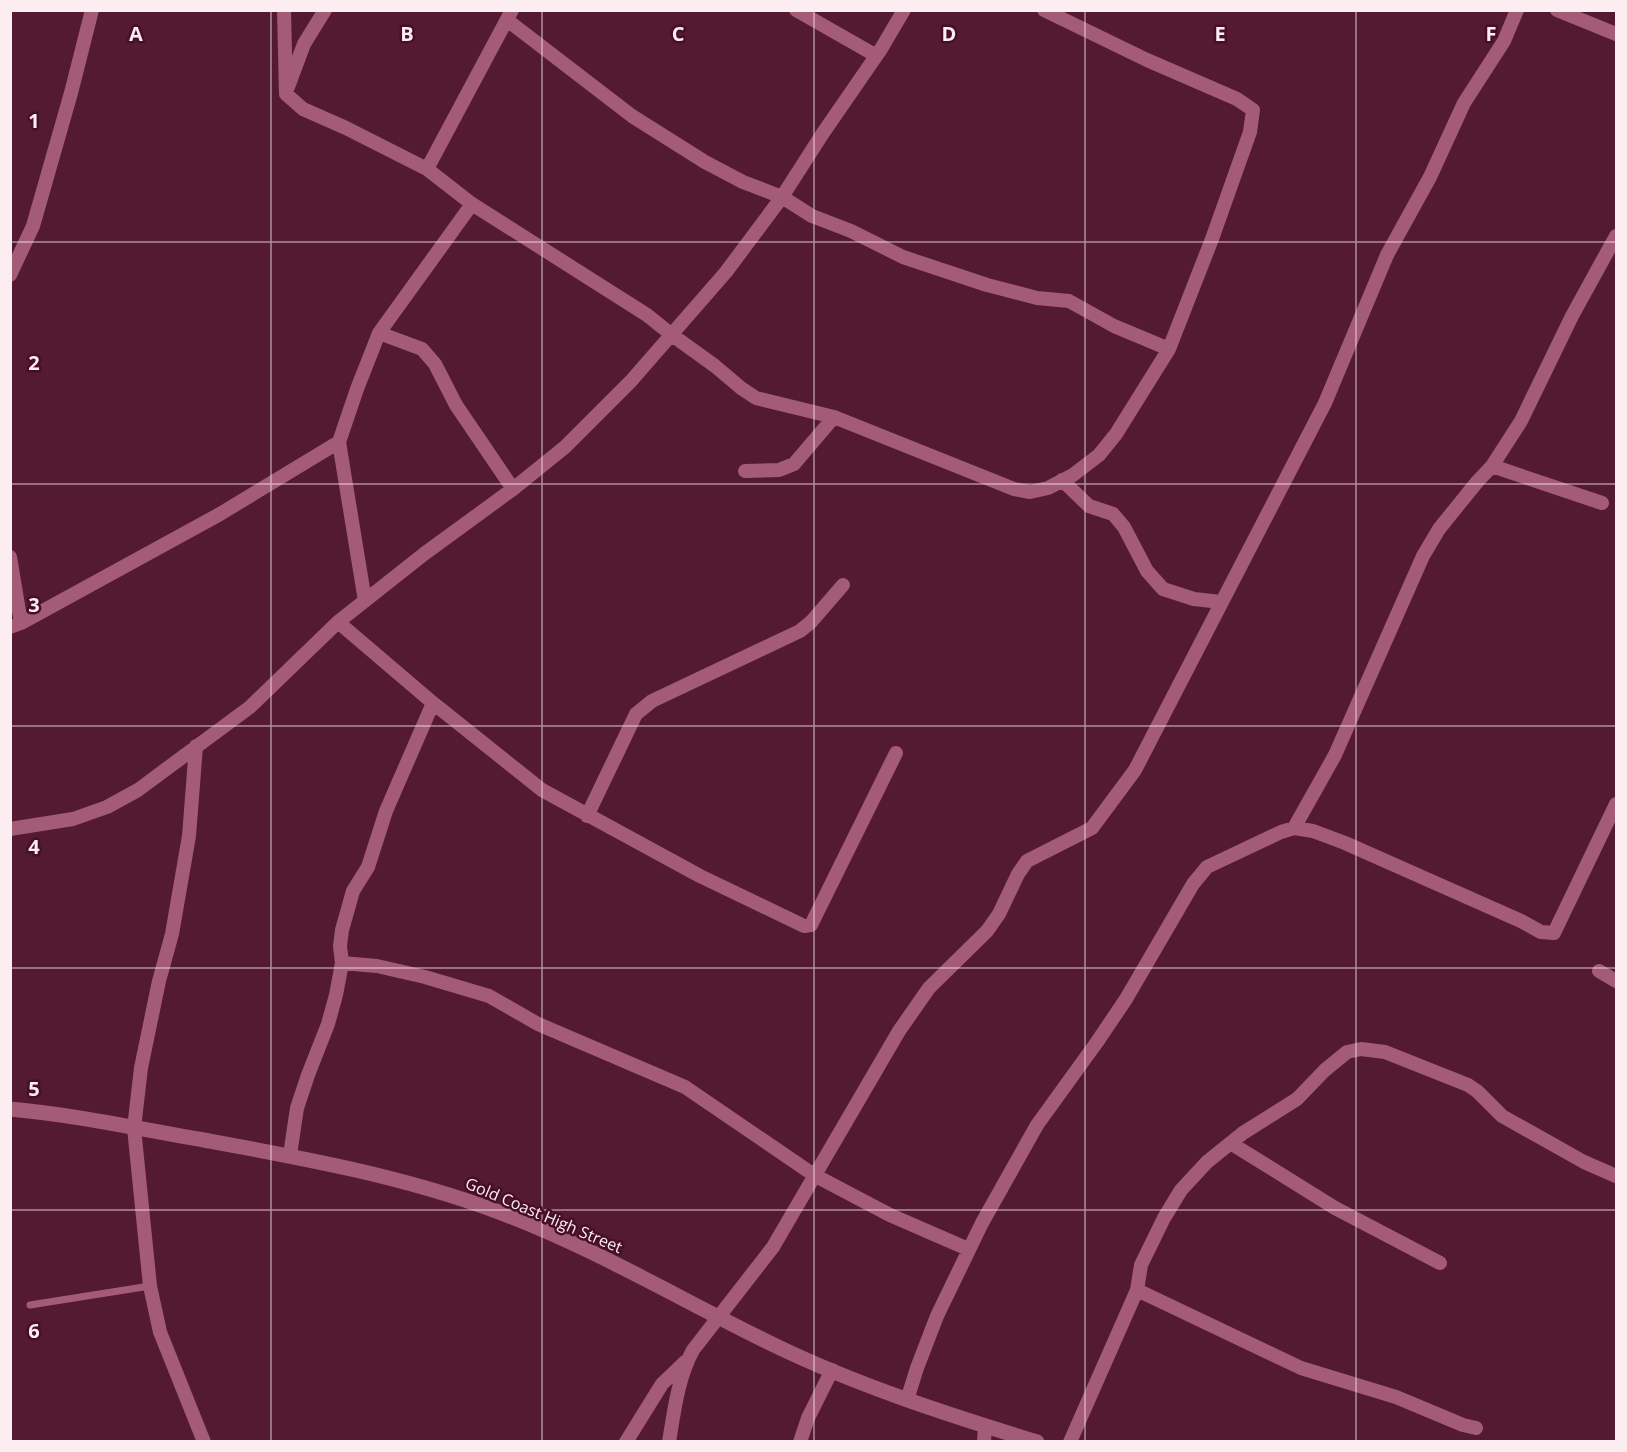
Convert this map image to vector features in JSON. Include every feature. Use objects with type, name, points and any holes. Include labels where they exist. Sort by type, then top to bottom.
[{"type":"street","points":[[10,275],[33,226],[92,10]]},
{"type":"street","points":[[284,10],[286,94],[303,109],[346,128],[427,170],[472,204],[646,315],[756,398],[834,417],[1014,489],[1030,492],[1048,488],[1073,475],[1099,455],[1116,434],[1169,350],[1246,143],[1253,110],[1237,99],[1146,60],[1044,10]]},
{"type":"street","points":[[286,94],[304,44],[325,10]]},
{"type":"street","points":[[796,10],[875,55]]},
{"type":"street","points":[[10,829],[73,819],[107,807],[138,790],[250,707],[338,622],[364,601],[565,447],[631,381],[726,272],[782,197],[904,10]]},
{"type":"street","points":[[626,1442],[662,1384],[686,1361],[773,1247],[899,1031],[929,988],[987,930],[999,914],[1018,874],[1027,861],[1092,828],[1126,783],[1182,683],[1221,602],[1325,403],[1387,255],[1430,177],[1464,103],[1504,41],[1517,10]]},
{"type":"street","points":[[1557,10],[1617,34]]},
{"type":"street","points":[[427,170],[510,15],[632,116],[705,162],[743,182],[782,197],[812,216],[850,231],[903,257],[987,285],[1037,298],[1069,302],[1114,326],[1169,350]]},
{"type":"street","points":[[364,601],[339,442],[379,333],[472,204]]},
{"type":"street","points":[[1294,828],[1335,755],[1424,556],[1439,529],[1492,466],[1521,421],[1572,316],[1617,236]]},
{"type":"street","points":[[379,333],[422,349],[435,364],[456,405],[513,489]]},
{"type":"street","points":[[745,471],[779,470],[794,464],[834,417]]},
{"type":"street","points":[[10,557],[16,625],[220,514],[339,442]]},
{"type":"street","points":[[1492,466],[1602,503]]},
{"type":"street","points":[[1062,480],[1089,506],[1113,514],[1124,527],[1147,572],[1162,589],[1194,599],[1221,602]]},
{"type":"street","points":[[587,816],[636,714],[652,701],[800,631],[811,622],[843,585]]},
{"type":"street","points":[[338,622],[530,782],[587,816],[700,876],[804,926],[811,925],[896,753]]},
{"type":"street","points":[[290,1155],[297,1108],[328,1024],[342,963],[340,946],[342,930],[353,891],[368,867],[386,811],[433,703]]},
{"type":"street","points":[[196,746],[189,836],[172,934],[159,981],[141,1068],[134,1128],[150,1286],[163,1344],[204,1442]]},
{"type":"street","points":[[907,1400],[937,1316],[968,1249],[1037,1125],[1120,1008],[1201,873],[1208,867],[1239,850],[1294,828],[1313,831],[1521,921],[1541,933],[1554,933],[1617,804]]},
{"type":"street","points":[[342,963],[387,968],[489,996],[538,1024],[685,1087],[814,1175],[890,1215],[968,1249]]},
{"type":"street","points":[[1599,971],[1617,981]]},
{"type":"street","points":[[1070,1442],[1137,1290],[1141,1265],[1181,1190],[1207,1162],[1243,1133],[1297,1099],[1325,1070],[1347,1052],[1372,1049],[1385,1052],[1468,1085],[1502,1116],[1584,1162],[1617,1176]]},
{"type":"street","name":"Gold Coast High Street","points":[[10,1109],[290,1155],[444,1193],[498,1211],[596,1255],[779,1347],[832,1370],[907,1400],[1037,1442]]},
{"type":"street","points":[[1232,1144],[1335,1208],[1440,1263]]},
{"type":"street","points":[[1137,1290],[1301,1368],[1396,1397],[1463,1425],[1476,1428]]},
{"type":"street","points":[[669,1442],[686,1361]]},
{"type":"street","points":[[800,1442],[808,1418],[832,1370]]},
{"type":"street","points":[[984,1442],[985,1426]]},
{"type":"lane","points":[[30,1305],[150,1286]]}]
